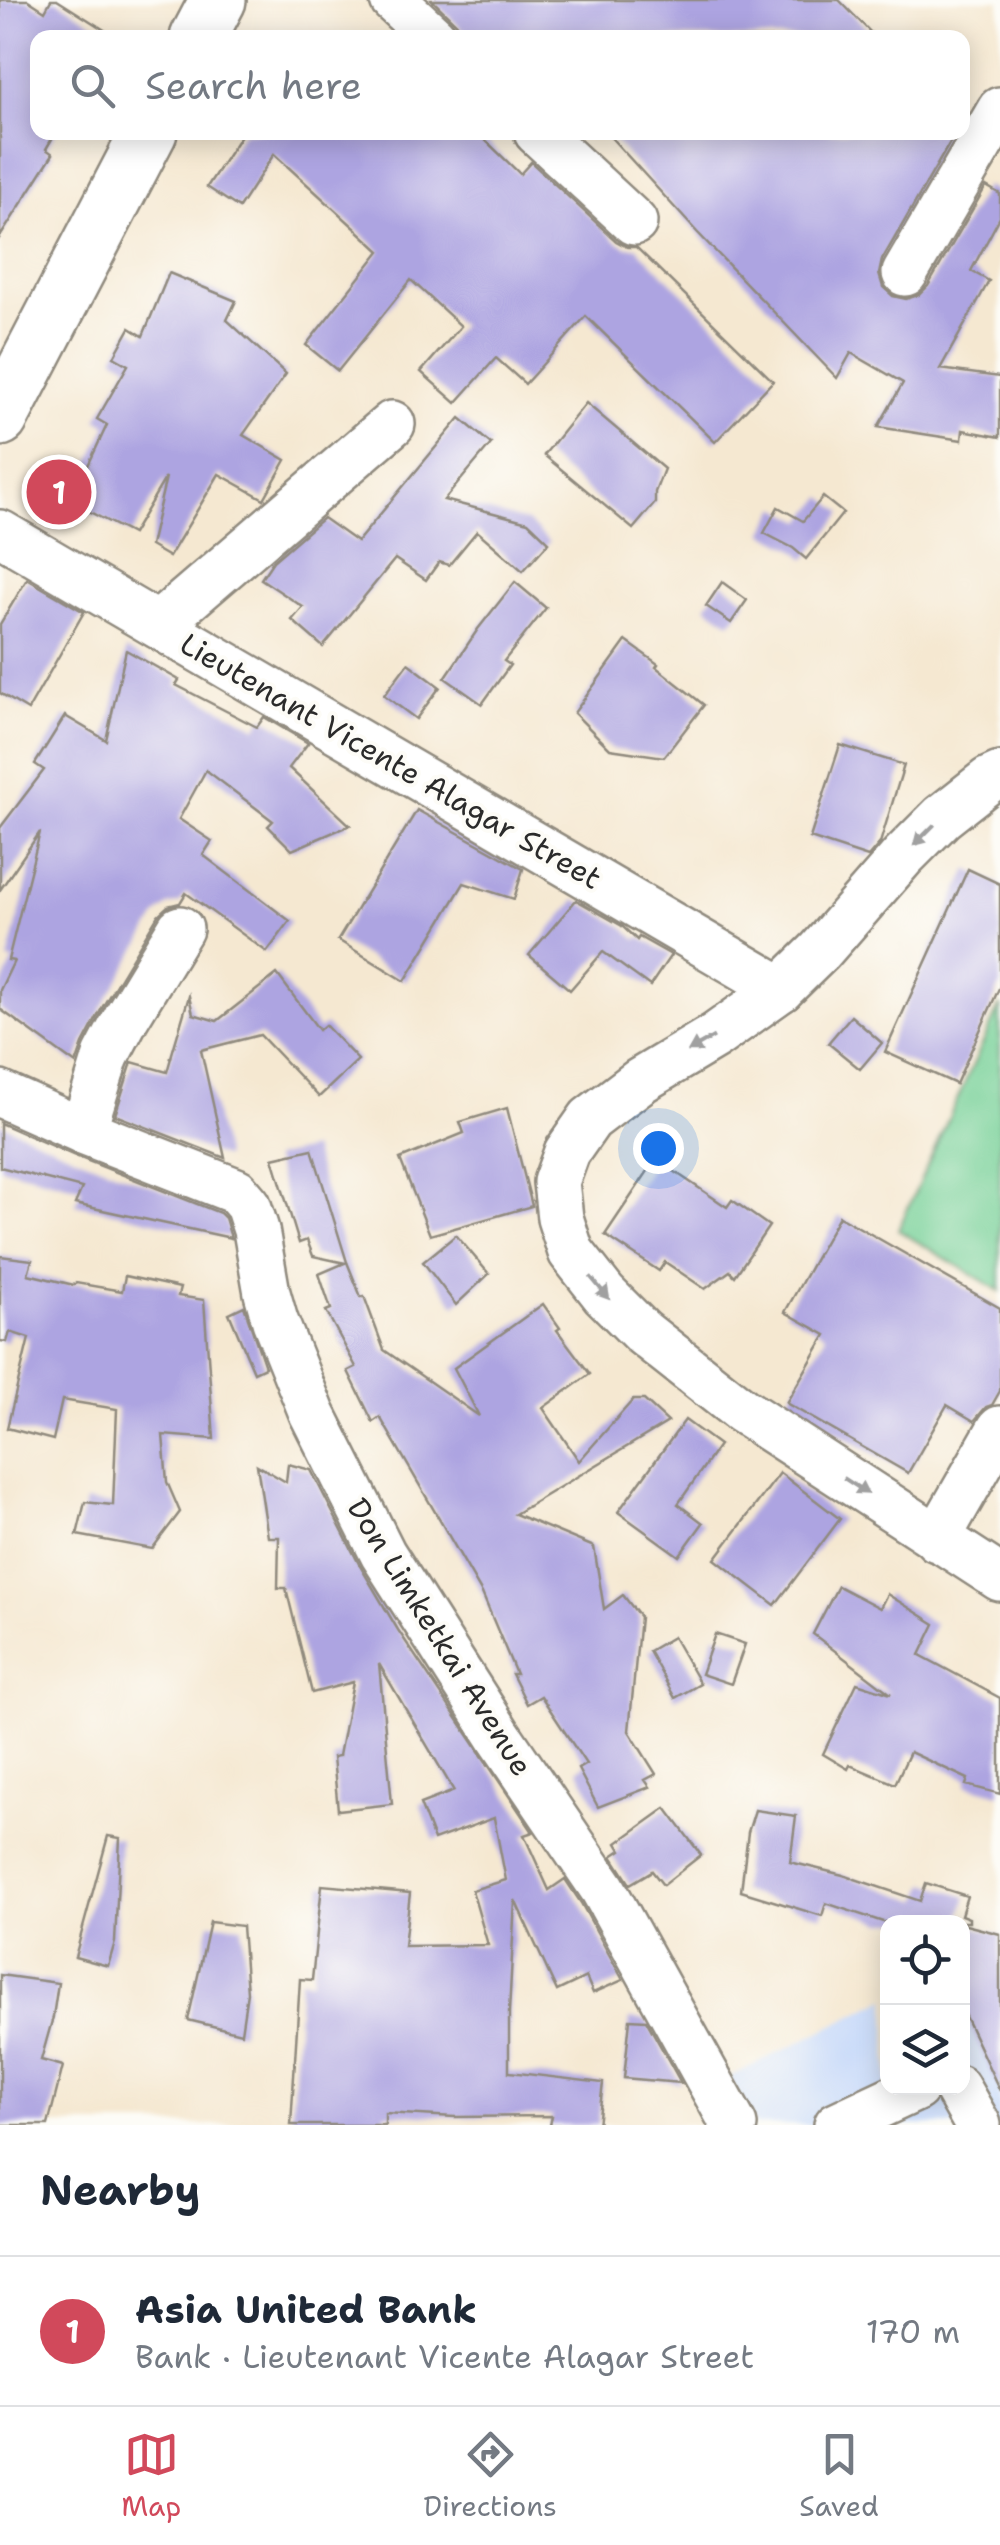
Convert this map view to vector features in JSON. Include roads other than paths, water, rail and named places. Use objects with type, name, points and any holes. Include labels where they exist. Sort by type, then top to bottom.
[{"type":"highway","points":[[202,30],[218,0]]},
{"type":"highway","points":[[0,418],[145,140]]},
{"type":"street","points":[[393,0],[425,30]]},
{"type":"street","points":[[905,272],[1000,110]]},
{"type":"street","points":[[546,140],[634,222]]},
{"type":"street","points":[[158,625],[392,424]]},
{"type":"street","name":"Lieutenant Vicente Alagar Street","points":[[0,533],[782,988]]},
{"type":"street","points":[[1000,776],[988,780],[942,817],[782,988],[715,1036],[640,1081],[590,1119],[567,1152],[556,1182],[560,1218],[571,1252],[604,1294],[642,1332],[741,1410],[1000,1578]]},
{"type":"street","points":[[83,1130],[106,1056],[180,930]]},
{"type":"street","name":"Don Limketkai Avenue","points":[[0,1094],[236,1191],[248,1205],[274,1321],[312,1414],[383,1554],[603,1889],[734,2125]]},
{"type":"street","points":[[937,1539],[1000,1429]]},
{"type":"street","points":[[852,2122],[903,2095]]},
{"type":"street","points":[[961,2095],[978,2125]]},
{"type":"place","name":"Asia United Bank","points":[[59,492]]}]
